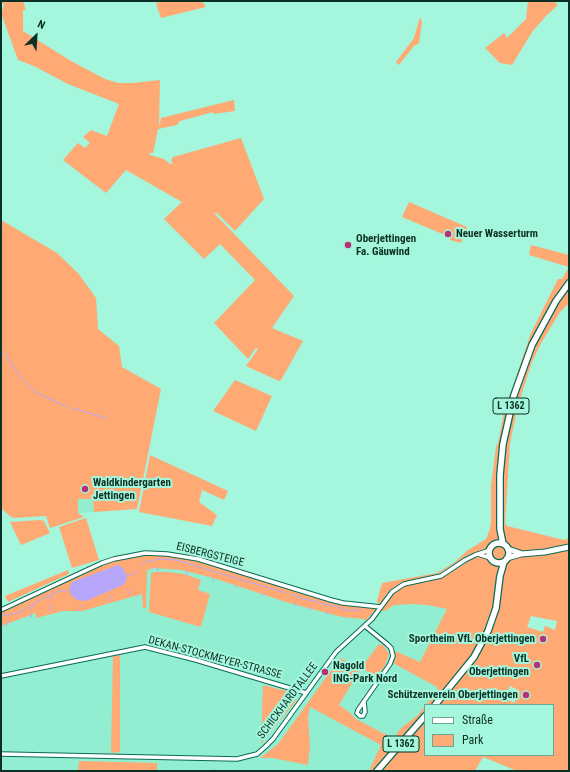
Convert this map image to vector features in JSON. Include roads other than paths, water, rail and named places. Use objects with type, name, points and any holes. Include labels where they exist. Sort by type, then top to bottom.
[{"type":"main road","name":"L 1362","points":[[503,544],[500,529],[500,475],[503,444],[514,395],[532,345],[549,313],[569,283]]},
{"type":"main road","name":"L 1362","points":[[495,544],[500,529]]},
{"type":"main road","points":[[436,704],[474,657],[492,623],[497,601],[500,576],[508,549],[503,544],[495,544],[490,550],[490,558],[496,562],[500,576]]},
{"type":"main road","points":[[496,562],[505,560]]},
{"type":"main road","name":"L 1362","points":[[377,771],[424,717]]},
{"type":"street","points":[[505,560],[521,554],[551,551],[569,547]]},
{"type":"street","points":[[508,549],[521,554]]},
{"type":"street","name":"SCHICKHARDTALLEE","points":[[1,754],[237,759],[256,754],[273,739],[336,652],[365,626],[392,592],[404,584],[441,576],[465,560],[490,550]]},
{"type":"street","name":"EISBERGSTEIGE","points":[[1,610],[102,563],[145,553],[167,554],[198,559],[331,600],[343,603],[381,607]]},
{"type":"street","points":[[477,554],[490,558]]},
{"type":"street","points":[[364,701],[390,664],[393,656],[391,648],[365,626]]},
{"type":"street","name":"DEKAN-STOCKMEYER-STRASSE","points":[[1,676],[145,646],[306,693]]},
{"type":"waterway","points":[[1,351],[6,355],[21,378],[35,392],[67,407]]},
{"type":"waterway","points":[[72,408],[106,418]]},
{"type":"waterway","points":[[141,566],[145,562],[160,559],[176,560],[286,593]]},
{"type":"waterway","points":[[156,567],[158,571]]},
{"type":"waterway","points":[[125,575],[134,574],[138,570]]},
{"type":"waterway","points":[[186,570],[187,575]]},
{"type":"waterway","points":[[127,589],[131,594]]},
{"type":"waterway","points":[[1,617],[19,613],[34,603],[59,591],[67,591]]},
{"type":"waterway","points":[[290,594],[303,599],[336,606],[344,610],[361,611]]},
{"type":"waterway","points":[[51,600],[52,595]]},
{"type":"waterway","points":[[109,595],[109,601]]},
{"type":"waterway","points":[[50,611],[51,604]]},
{"type":"waterway","points":[[31,610],[33,605]]},
{"type":"waterway","points":[[79,610],[81,606]]},
{"type":"waterway","points":[[6,626],[8,621]]},
{"type":"place","name":"Neuer Wasserturm","points":[[448,234]]},
{"type":"place","name":"Oberjettingen Fa. Gäuwind","points":[[348,245]]},
{"type":"place","name":"Waldkindergarten Jettingen","points":[[85,489]]},
{"type":"place","name":"Sportheim VfL Oberjettingen","points":[[543,639]]},
{"type":"place","name":"VfL Oberjettingen","points":[[537,665]]},
{"type":"place","name":"Nagold ING-Park Nord","points":[[325,672]]},
{"type":"place","name":"Schützenverein Oberjettingen","points":[[526,695]]}]
